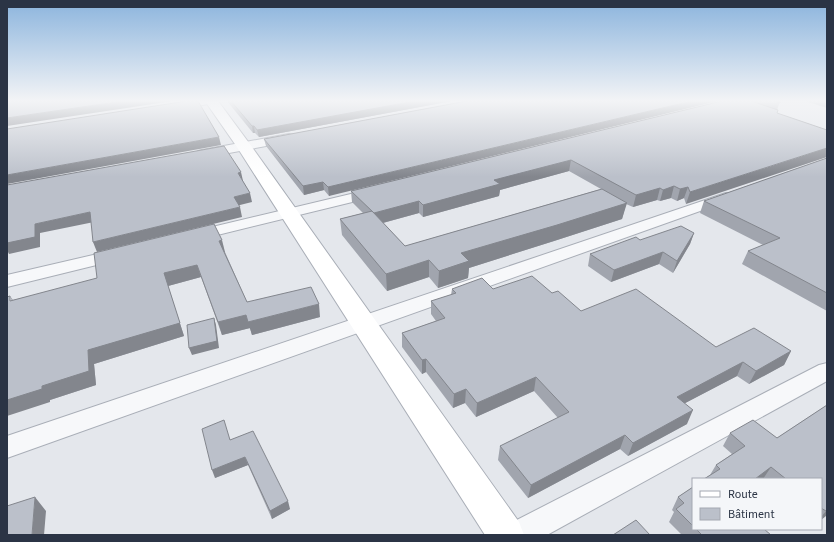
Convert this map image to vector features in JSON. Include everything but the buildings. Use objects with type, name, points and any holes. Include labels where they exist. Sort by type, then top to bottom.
[{"type":"street","points":[[230,126],[290,213],[363,324],[506,535]]},
{"type":"street","points":[[191,156],[298,136]]},
{"type":"street","points":[[175,241],[390,188]]},
{"type":"street","points":[[7,447],[737,193]]},
{"type":"street","points":[[7,281],[137,250]]},
{"type":"street","points":[[518,535],[827,371]]}]
